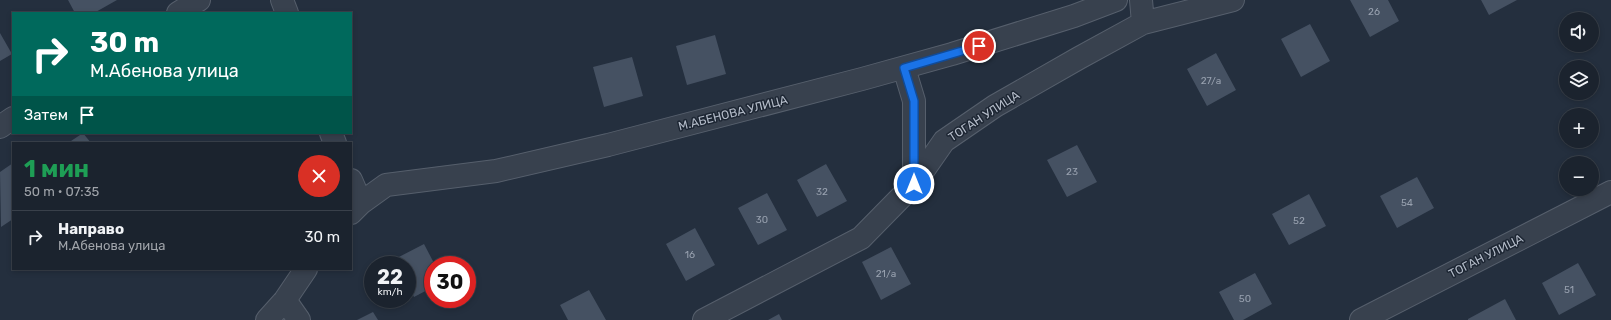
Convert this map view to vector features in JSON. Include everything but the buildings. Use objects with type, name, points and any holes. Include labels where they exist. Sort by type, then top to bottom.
[{"type":"street","points":[[180,12],[199,0]]},
{"type":"street","points":[[282,0],[287,12]]},
{"type":"street","name":"М.АБЕНОВА УЛИЦА","points":[[356,208],[386,185],[496,171],[608,145],[904,68],[1074,16],[1116,0]]},
{"type":"street","points":[[1141,0],[1143,23]]},
{"type":"street","name":"ТОГАН УЛИЦА","points":[[704,320],[861,238],[914,184],[944,141],[996,106],[1143,23],[1233,0]]},
{"type":"street","points":[[904,68],[914,101],[914,184]]},
{"type":"street","points":[[0,127],[12,119]]},
{"type":"street","points":[[352,186],[356,208]]},
{"type":"street","name":"ТОГАН УЛИЦА","points":[[1361,320],[1611,192]]},
{"type":"street","points":[[267,320],[286,300],[305,270]]},
{"type":"street","points":[[286,300],[299,320]]},
{"type":"route","points":[[914,184],[914,101],[904,68],[979,46]]}]
